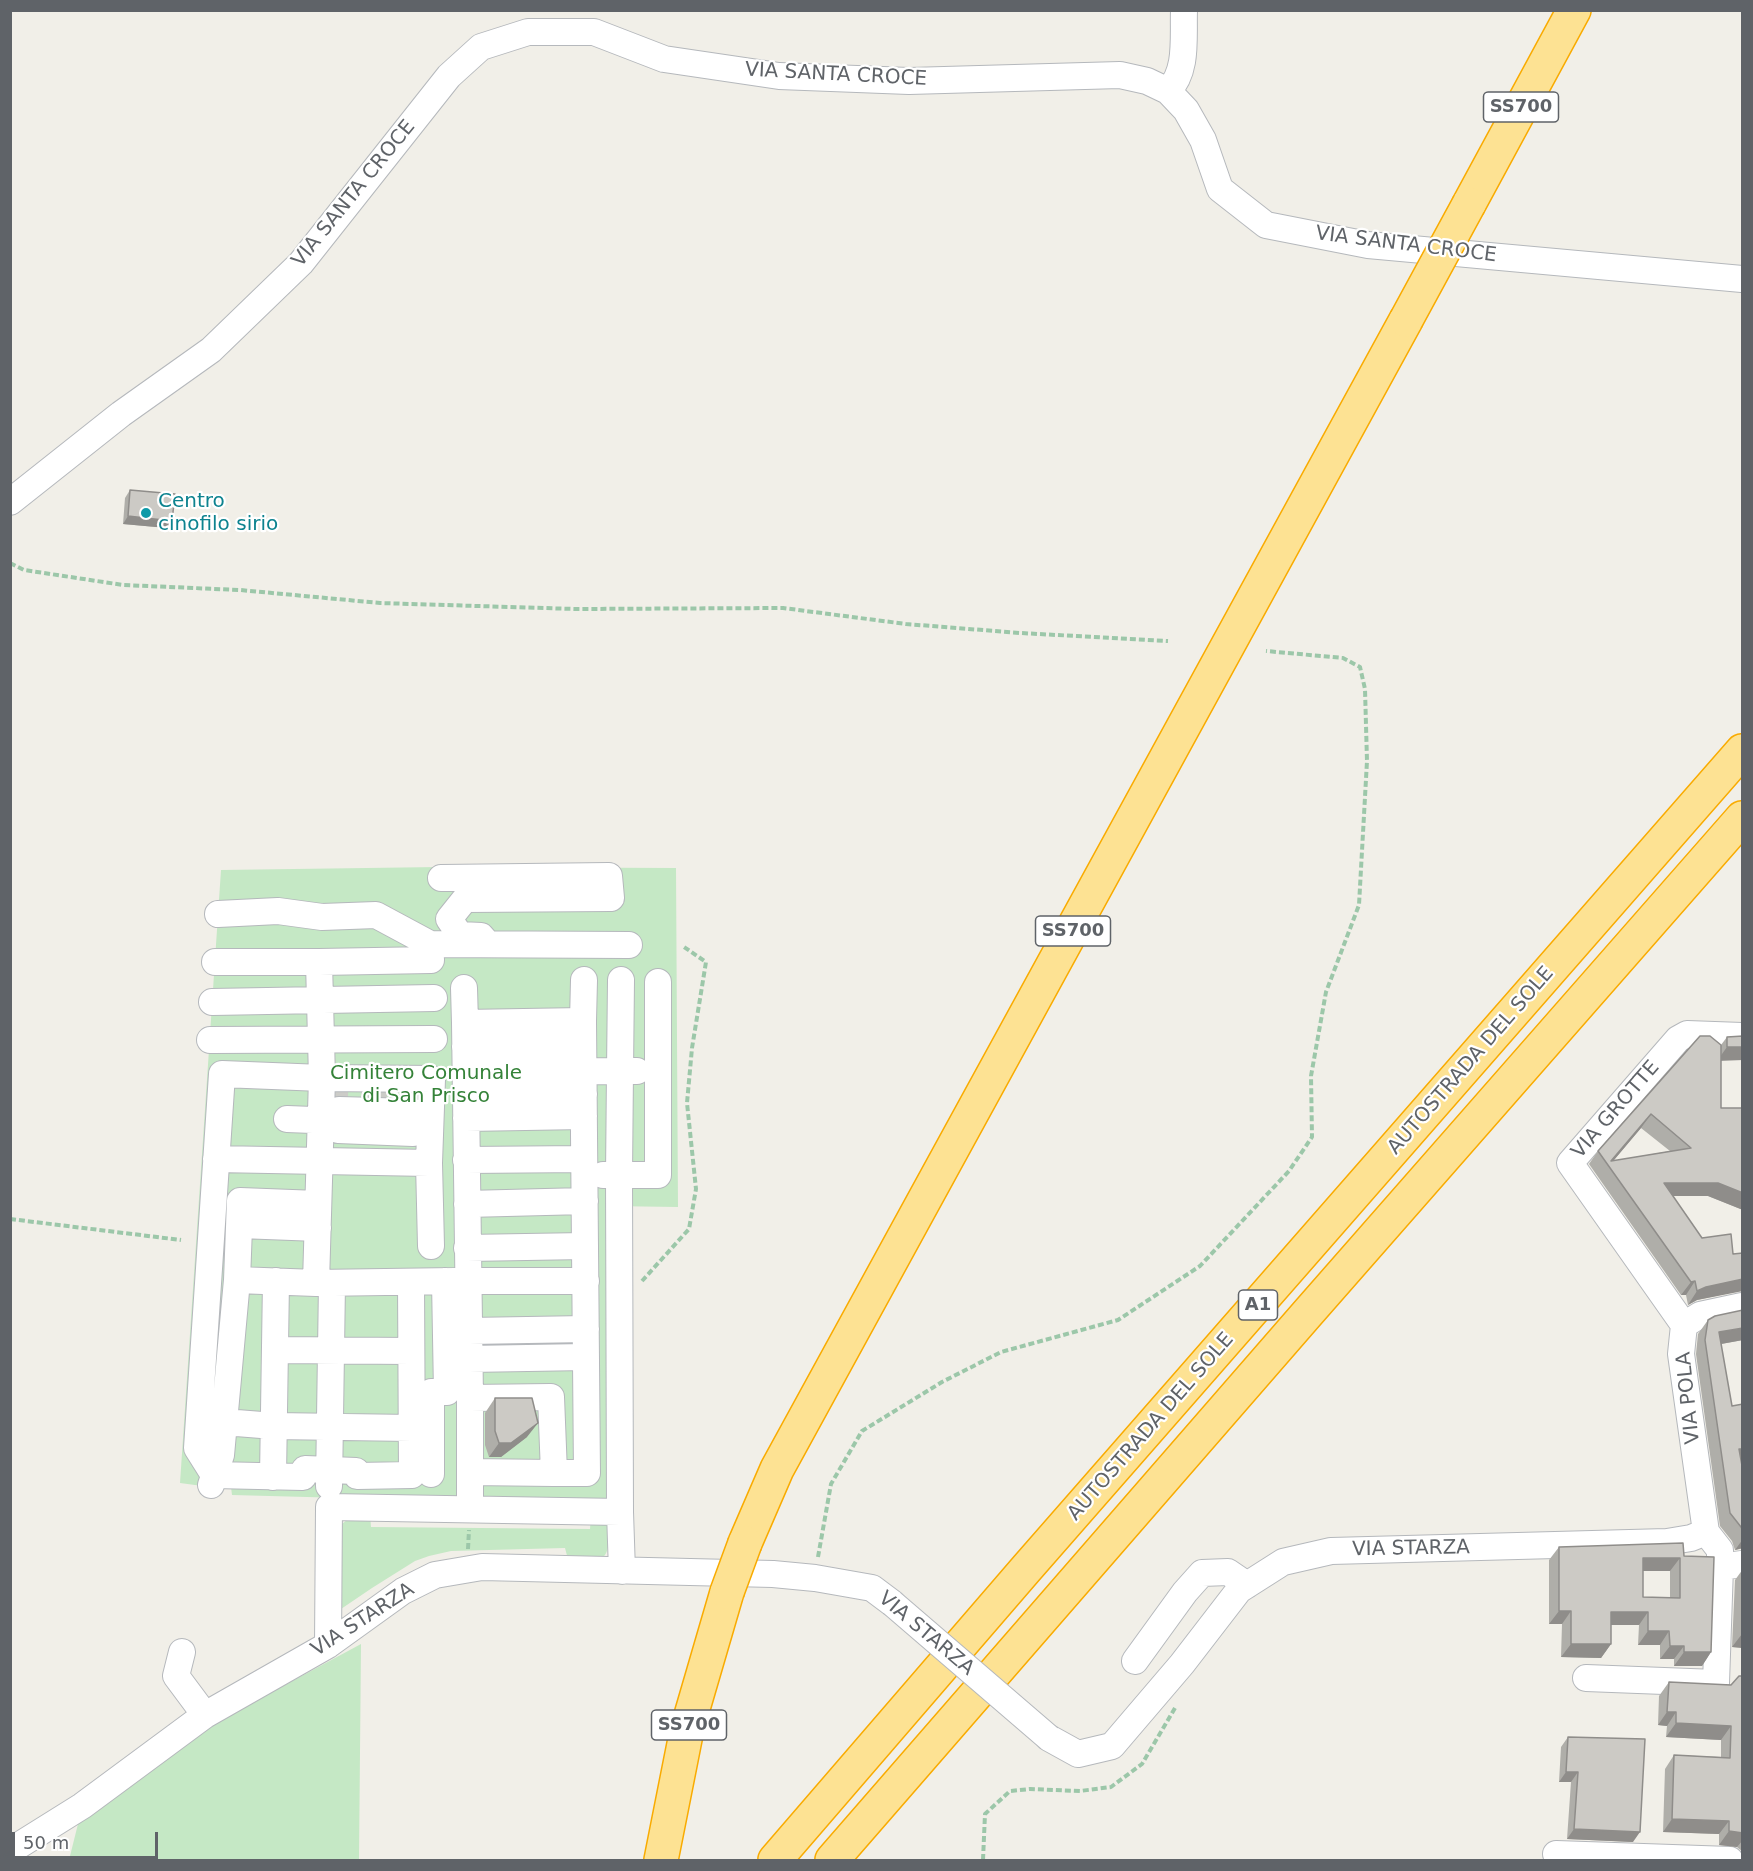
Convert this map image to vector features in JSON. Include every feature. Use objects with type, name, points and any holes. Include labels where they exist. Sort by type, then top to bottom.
[{"type":"highway","name":"SS700","points":[[661,1860],[687,1729],[727,1592],[777,1469],[1574,10]]},
{"type":"highway","name":"AUTOSTRADA DEL SOLE","points":[[775,1860],[1026,1569],[1743,751]]},
{"type":"highway","name":"A1","points":[[832,1860],[1298,1324],[1743,818]]},
{"type":"street","points":[[1168,91],[1176,82],[1183,60],[1184,10]]},
{"type":"street","name":"VIA SANTA CROCE","points":[[10,502],[121,414],[211,350],[301,263],[449,76],[481,47],[528,32],[594,33],[664,59],[779,76],[909,81],[1120,75],[1147,81],[1168,91],[1186,110],[1203,140],[1220,189],[1266,225],[1368,245],[1743,279]]},
{"type":"street","points":[[441,878],[609,876],[611,898],[465,899],[449,919],[460,936],[481,936],[488,944]]},
{"type":"street","points":[[218,914],[278,911],[322,917],[376,915],[400,923],[430,944],[629,945]]},
{"type":"street","points":[[215,962],[319,963],[431,960],[430,944]]},
{"type":"street","points":[[319,963],[322,1078],[330,1120],[320,1161],[318,1216],[331,1350],[328,1644]]},
{"type":"street","points":[[470,1472],[587,1473],[584,980]]},
{"type":"street","points":[[621,980],[619,1175],[622,1572]]},
{"type":"street","points":[[466,1160],[584,1167],[619,1175],[658,1175],[658,982]]},
{"type":"street","points":[[431,1474],[431,1392],[447,1392],[456,1281],[467,1248],[466,1160],[454,1087],[465,1035],[464,988]]},
{"type":"street","points":[[212,1002],[434,998]]},
{"type":"street","points":[[465,1035],[583,1021]]},
{"type":"street","name":"VIA GROTTE","points":[[1684,1325],[1570,1163],[1678,1040],[1687,1034],[1743,1036]]},
{"type":"street","points":[[465,1035],[584,1082]]},
{"type":"street","points":[[210,1040],[434,1039]]},
{"type":"street","points":[[212,1481],[197,1448],[222,1074],[454,1087],[584,1082],[620,1071],[658,1071]]},
{"type":"street","points":[[422,1122],[454,1087],[584,1082]]},
{"type":"street","points":[[287,1119],[330,1120],[339,1110],[413,1112],[422,1122],[429,1163],[431,1245]]},
{"type":"street","points":[[216,1159],[429,1163]]},
{"type":"street","points":[[467,1204],[585,1201]]},
{"type":"street","points":[[212,1481],[221,1455],[240,1225],[318,1216]]},
{"type":"street","points":[[467,1248],[585,1246]]},
{"type":"street","points":[[237,1280],[324,1283],[586,1281]]},
{"type":"street","points":[[273,1477],[276,1281]]},
{"type":"street","points":[[456,1281],[469,1331],[469,1511]]},
{"type":"street","points":[[212,1481],[303,1477],[305,1469],[356,1470],[357,1476],[412,1475],[411,1282]]},
{"type":"street","name":"VIA POLA","points":[[1706,1532],[1681,1354],[1684,1325],[1700,1315],[1743,1306]]},
{"type":"street","points":[[469,1331],[586,1329]]},
{"type":"street","points":[[275,1350],[411,1351]]},
{"type":"street","points":[[469,1359],[586,1357]]},
{"type":"street","points":[[551,1397],[554,1473]]},
{"type":"street","points":[[470,1398],[587,1398]]},
{"type":"street","points":[[224,1422],[274,1426],[411,1428]]},
{"type":"street","points":[[329,1507],[620,1512]]},
{"type":"street","points":[[1586,1678],[1716,1683],[1732,1566],[1706,1532]]},
{"type":"street","name":"VIA STARZA","points":[[10,1851],[82,1806],[205,1715],[328,1644],[403,1591],[435,1575],[482,1567],[773,1574],[815,1578],[872,1588],[1050,1738],[1078,1754],[1112,1746],[1182,1664],[1239,1590],[1283,1562],[1331,1551],[1667,1542],[1690,1538],[1706,1532]]},
{"type":"street","points":[[1135,1661],[1185,1592],[1202,1573],[1228,1572],[1247,1585]]},
{"type":"street","points":[[182,1652],[176,1676],[205,1715]]},
{"type":"street","points":[[1556,1854],[1730,1860]]},
{"type":"path","points":[[10,563],[24,570],[123,585],[240,590],[380,603],[575,609],[783,608],[918,625],[1168,641]]},
{"type":"path","points":[[815,1578],[831,1484],[862,1431],[942,1382],[1001,1352],[1118,1320],[1128,1314],[1200,1266],[1289,1171],[1311,1137],[1311,1076],[1326,992],[1359,905],[1367,761],[1365,689],[1360,667],[1343,658],[1266,651]]},
{"type":"path","points":[[620,1307],[689,1229],[693,1209],[696,1189],[687,1103],[692,1048],[706,962],[684,947]]},
{"type":"path","points":[[10,1220],[181,1240]]},
{"type":"path","points":[[468,1552],[469,1511]]},
{"type":"green space","name":"Cimitero Comunale di San Prisco","points":[[439,867],[676,868],[678,1207],[608,1206],[607,1505],[232,1495],[231,1487],[180,1483],[221,870]]},
{"type":"green space","points":[[370,1514],[371,1527],[590,1529],[591,1515],[609,1521],[608,1544],[604,1556],[599,1559],[569,1563],[565,1548],[451,1551],[429,1556],[415,1561],[341,1609],[335,1529],[354,1515]]},
{"type":"green space","points":[[361,1644],[359,1860],[69,1860],[79,1820],[220,1720]]},
{"type":"building","name":"Centro cinofilo sirio","points":[[130,490],[175,494],[172,521],[128,516]]},
{"type":"building","points":[[1700,1036],[1710,1036],[1721,1045],[1721,1108],[1743,1108],[1743,1193],[1718,1183],[1664,1183],[1702,1238],[1731,1234],[1733,1254],[1743,1253],[1743,1279],[1697,1291],[1695,1281],[1691,1282],[1598,1151]],"holes":[[[1651,1114],[1691,1148],[1611,1161]]]},
{"type":"building","points":[[1743,1036],[1743,1047],[1727,1047],[1727,1037]]},
{"type":"building","points":[[1743,1310],[1743,1328],[1719,1332],[1732,1406],[1743,1404],[1743,1449],[1739,1449],[1743,1471],[1743,1531],[1730,1513],[1705,1340],[1708,1320],[1715,1316]]},
{"type":"building","points":[[495,1398],[532,1398],[538,1423],[511,1443],[499,1443],[495,1431]]},
{"type":"building","points":[[1683,1543],[1684,1556],[1714,1557],[1711,1652],[1684,1652],[1684,1646],[1670,1646],[1669,1631],[1648,1631],[1648,1612],[1611,1612],[1611,1644],[1571,1644],[1571,1611],[1559,1611],[1559,1547]],"holes":[[[1643,1558],[1680,1558],[1680,1598],[1643,1597]]]},
{"type":"building","points":[[1739,1676],[1743,1676],[1743,1833],[1729,1831],[1729,1821],[1672,1819],[1674,1755],[1730,1758],[1731,1726],[1676,1723],[1676,1712],[1667,1712],[1669,1682],[1731,1685]]},
{"type":"building","points":[[1568,1737],[1645,1739],[1640,1832],[1574,1829],[1578,1772],[1566,1772]]},
{"type":"tunnel","points":[[322,1097],[431,1099]]},
{"type":"place","name":"Centro cinofilo sirio","points":[[146,513]]}]
